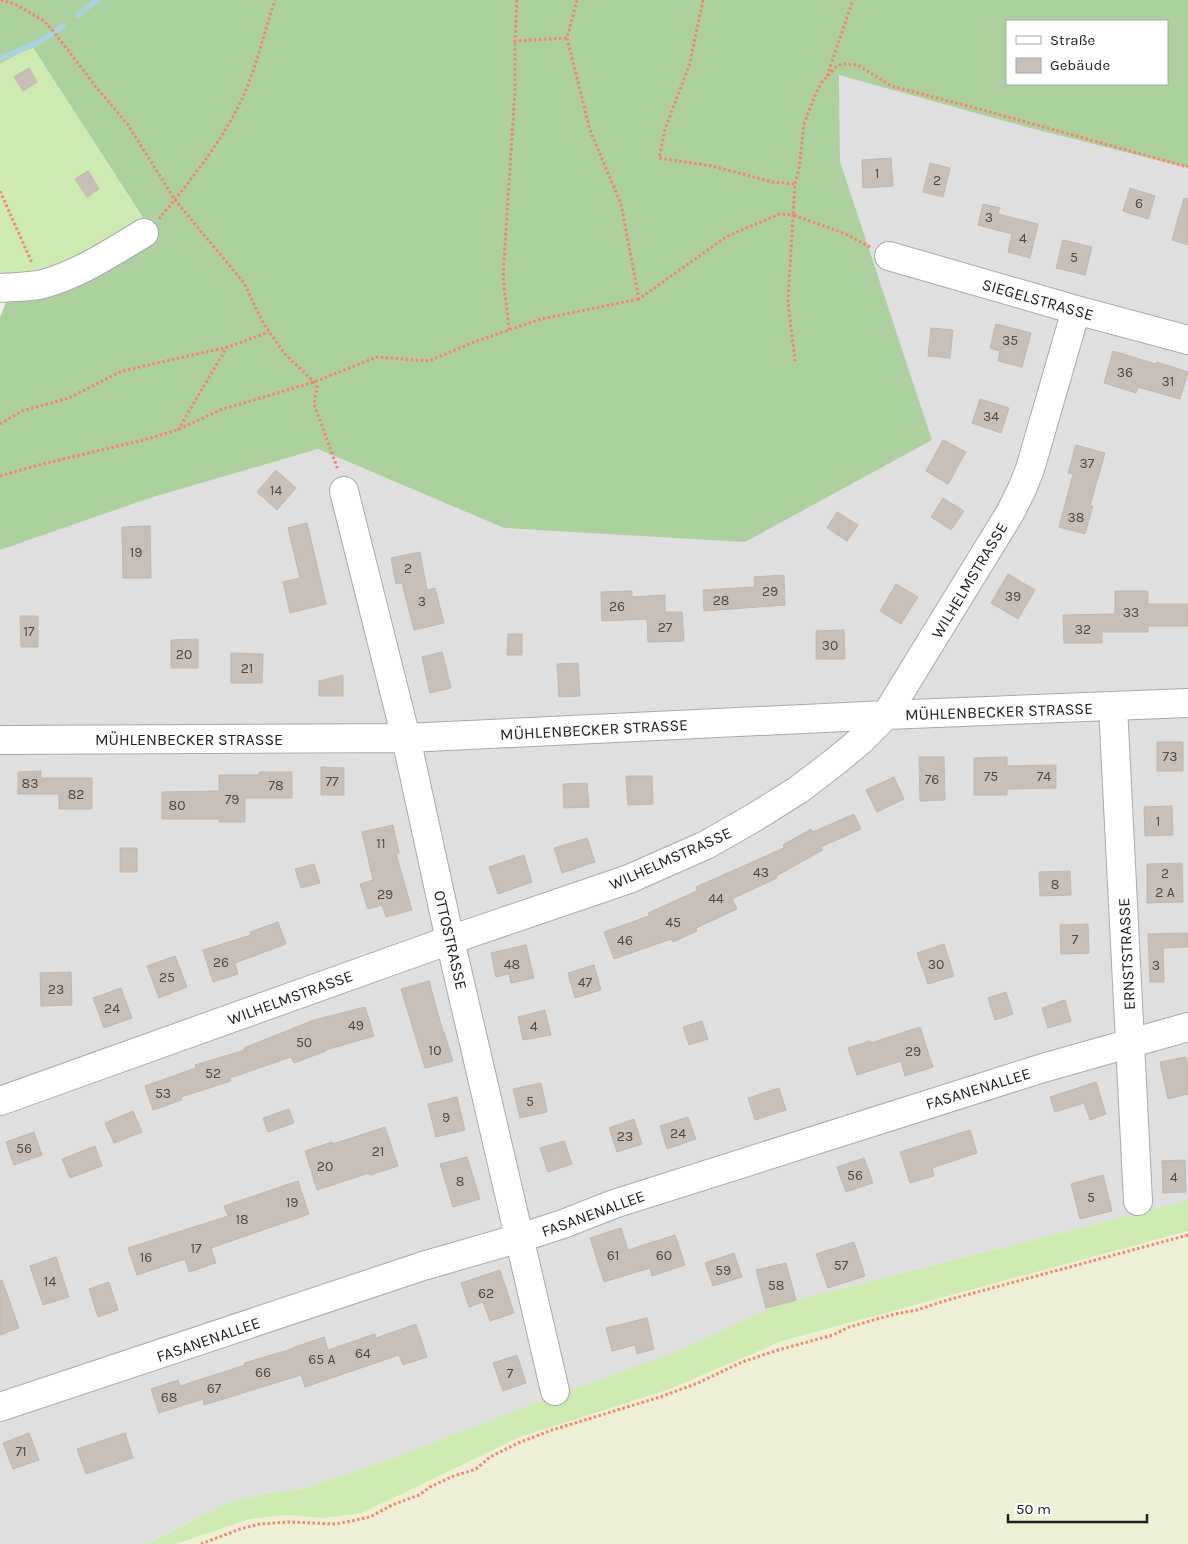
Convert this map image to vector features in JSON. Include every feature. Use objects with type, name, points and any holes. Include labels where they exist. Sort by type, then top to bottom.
[{"type":"street","points":[[0,288],[41,284],[60,279],[144,233]]},
{"type":"street","name":"SIEGELSTRASSE","points":[[889,256],[1188,340]]},
{"type":"street","name":"WILHELMSTRASSE","points":[[0,1100],[450,940],[629,879],[706,845],[798,790],[848,752],[886,715],[1010,513],[1022,489],[1035,455],[1076,310]]},
{"type":"street","name":"OTTOSTRASSE","points":[[344,491],[406,738],[450,940],[555,1391]]},
{"type":"street","name":"MÜHLENBECKER STRASSE","points":[[0,740],[406,738],[886,715],[1188,703]]},
{"type":"street","name":"ERNSTSTRASSE","points":[[1113,706],[1138,1201]]},
{"type":"street","name":"FASANENALLEE","points":[[0,1407],[423,1266],[563,1224],[614,1204],[1043,1068],[1188,1027]]},
{"type":"path","points":[[0,0],[15,4],[44,20],[96,88],[128,125],[175,200],[244,283],[262,322],[269,332],[284,353],[317,387],[314,404],[334,457]]},
{"type":"path","points":[[175,200],[226,128],[238,106],[251,78],[275,0]]},
{"type":"path","points":[[510,330],[503,276],[515,90],[517,0]]},
{"type":"path","points":[[577,0],[567,38],[590,130],[621,204],[639,299]]},
{"type":"path","points":[[703,0],[689,66],[666,129],[659,158],[712,166],[773,182],[796,184]]},
{"type":"path","points":[[826,78],[853,0]]},
{"type":"path","points":[[515,41],[567,38]]},
{"type":"path","points":[[794,361],[788,302],[793,215],[804,124],[815,95],[826,78],[837,66],[851,63],[858,64],[891,86],[1188,167]]},
{"type":"path","points":[[0,190],[41,284]]},
{"type":"path","points":[[0,476],[177,430],[220,410],[314,382],[377,357],[429,361],[474,342],[541,319],[639,299],[726,238],[780,214],[793,215],[846,234],[889,256]]},
{"type":"path","points":[[0,424],[22,411],[69,398],[122,371],[228,347],[269,332]]},
{"type":"path","points":[[177,430],[228,347]]},
{"type":"path","points":[[201,1544],[240,1529],[260,1524],[288,1522],[336,1524],[370,1517],[392,1505],[419,1495],[451,1476],[476,1469],[490,1457],[518,1443],[552,1430],[668,1394],[698,1383],[742,1362],[833,1335],[849,1327],[1188,1235]]},
{"type":"shaded area","points":[[839,74],[1030,128],[1188,168],[1188,1200],[777,1305],[677,1351],[396,1457],[305,1488],[265,1494],[226,1503],[152,1541],[141,1544],[0,1544],[0,550],[150,498],[318,449],[504,528],[536,530],[932,440],[840,161]]},
{"type":"green space","points":[[0,0],[1188,0],[1188,168],[1030,128],[839,75],[840,161],[932,440],[745,542],[504,528],[318,449],[150,498],[0,550],[0,317],[8,297],[3,278],[66,263],[143,218],[32,46],[0,64]]},
{"type":"green space","points":[[32,46],[143,219],[66,263],[0,278],[0,64]]},
{"type":"green space","points":[[1188,1200],[1188,1231],[782,1341],[670,1389],[520,1437],[362,1513],[324,1518],[287,1515],[250,1519],[176,1544],[141,1544],[153,1541],[226,1503],[265,1494],[305,1488],[396,1457],[677,1351],[777,1305]]},
{"type":"green space","points":[[1188,1231],[1188,1544],[176,1544],[250,1519],[287,1515],[324,1518],[520,1437],[670,1389],[782,1341]]},
{"type":"building","points":[[29,68],[37,82],[23,91],[14,77]]},
{"type":"building","points":[[891,158],[893,186],[863,188],[862,160]]},
{"type":"building","points":[[930,163],[950,168],[943,197],[923,192]]},
{"type":"building","points":[[88,171],[99,189],[87,197],[75,179]]},
{"type":"building","points":[[1130,188],[1155,196],[1148,219],[1123,211]]},
{"type":"building","points":[[1184,198],[1188,199],[1188,245],[1172,240]]},
{"type":"building","points":[[983,204],[1000,208],[998,214],[1038,224],[1030,258],[1008,252],[1012,234],[978,225]]},
{"type":"building","points":[[1063,240],[1092,247],[1085,275],[1056,268]]},
{"type":"building","points":[[996,324],[1031,333],[1022,367],[998,361],[1000,351],[990,348]]},
{"type":"building","points":[[931,328],[953,330],[950,358],[928,356]]},
{"type":"building","points":[[1113,351],[1188,372],[1180,399],[1138,387],[1136,393],[1104,383]]},
{"type":"building","points":[[980,399],[1009,408],[1001,433],[972,423]]},
{"type":"building","points":[[943,440],[966,452],[948,484],[926,471]]},
{"type":"building","points":[[1076,445],[1105,453],[1090,506],[1093,506],[1085,534],[1059,527],[1073,474],[1068,473]]},
{"type":"building","points":[[276,470],[296,488],[277,510],[257,492]]},
{"type":"building","points":[[943,498],[964,511],[951,530],[931,517]]},
{"type":"building","points":[[837,512],[858,525],[847,541],[827,528]]},
{"type":"building","points":[[307,523],[326,604],[290,613],[283,582],[300,578],[288,528]]},
{"type":"building","points":[[150,526],[151,578],[123,578],[122,527]]},
{"type":"building","points":[[420,552],[427,590],[435,588],[444,623],[414,630],[402,583],[396,584],[391,558]]},
{"type":"building","points":[[1008,574],[1035,590],[1018,619],[991,603]]},
{"type":"building","points":[[784,575],[785,605],[704,611],[703,590],[755,587],[754,577]]},
{"type":"building","points":[[896,584],[918,597],[901,624],[880,611]]},
{"type":"building","points":[[632,591],[632,597],[665,595],[665,612],[682,612],[684,641],[648,642],[647,619],[602,621],[601,592]]},
{"type":"building","points":[[1115,591],[1148,591],[1148,604],[1188,604],[1188,626],[1148,626],[1148,632],[1102,632],[1102,643],[1064,643],[1063,615],[1115,614]]},
{"type":"building","points":[[20,616],[38,616],[38,647],[21,647]]},
{"type":"building","points":[[844,630],[845,659],[816,659],[816,631]]},
{"type":"building","points":[[508,634],[522,634],[522,655],[507,655]]},
{"type":"building","points":[[198,639],[198,668],[171,668],[171,640]]},
{"type":"building","points":[[442,652],[451,688],[430,693],[422,657]]},
{"type":"building","points":[[231,653],[263,654],[262,683],[231,683]]},
{"type":"building","points":[[578,663],[580,696],[559,697],[557,664]]},
{"type":"building","points":[[343,675],[343,696],[319,696],[319,681]]},
{"type":"building","points":[[1157,742],[1183,742],[1183,771],[1157,771]]},
{"type":"building","points":[[919,757],[944,757],[945,800],[920,801]]},
{"type":"building","points":[[1007,757],[1007,766],[1056,765],[1056,788],[1007,789],[1007,795],[974,795],[974,758]]},
{"type":"building","points":[[321,767],[344,768],[344,795],[321,795]]},
{"type":"building","points":[[41,771],[41,778],[92,778],[92,809],[59,809],[59,794],[18,794],[18,772]]},
{"type":"building","points":[[259,772],[292,772],[292,798],[245,798],[245,822],[219,822],[219,819],[162,819],[162,792],[219,791],[219,775],[259,775]]},
{"type":"building","points":[[626,776],[652,776],[653,804],[628,805]]},
{"type":"building","points":[[894,777],[904,799],[877,812],[866,790]]},
{"type":"building","points":[[587,783],[589,807],[564,808],[563,784]]},
{"type":"building","points":[[1172,806],[1173,835],[1145,836],[1144,807]]},
{"type":"building","points":[[854,814],[861,829],[821,847],[823,850],[776,876],[777,878],[732,899],[737,909],[696,928],[697,931],[673,942],[671,939],[614,959],[604,932],[649,916],[648,913],[697,891],[696,887],[784,848],[783,845],[811,829],[813,832]]},
{"type":"building","points":[[393,825],[399,853],[396,854],[412,910],[386,917],[382,905],[368,909],[360,884],[373,880],[362,832]]},
{"type":"building","points":[[587,838],[595,862],[562,873],[554,848]]},
{"type":"building","points":[[120,848],[137,848],[137,872],[120,872]]},
{"type":"building","points":[[524,855],[532,882],[498,894],[489,867]]},
{"type":"building","points":[[1182,863],[1183,902],[1147,903],[1147,864]]},
{"type":"building","points":[[314,864],[320,883],[301,888],[295,869]]},
{"type":"building","points":[[1070,871],[1071,895],[1040,896],[1039,872]]},
{"type":"building","points":[[278,922],[286,944],[235,963],[238,974],[213,982],[203,950],[251,935],[250,932]]},
{"type":"building","points":[[1088,924],[1089,953],[1061,954],[1060,925]]},
{"type":"building","points":[[1188,933],[1188,947],[1163,948],[1164,982],[1150,982],[1148,934]]},
{"type":"building","points":[[944,944],[954,976],[928,984],[917,953]]},
{"type":"building","points":[[526,945],[534,978],[511,983],[509,974],[496,977],[491,953]]},
{"type":"building","points":[[175,956],[187,987],[159,998],[147,966]]},
{"type":"building","points":[[594,965],[601,990],[575,998],[568,973]]},
{"type":"building","points":[[71,972],[72,1005],[41,1006],[40,973]]},
{"type":"building","points":[[429,981],[453,1061],[425,1068],[401,989]]},
{"type":"building","points":[[121,988],[132,1018],[104,1028],[93,998]]},
{"type":"building","points":[[1006,992],[1013,1014],[995,1020],[988,998]]},
{"type":"building","points":[[1065,1000],[1071,1021],[1048,1028],[1042,1008]]},
{"type":"building","points":[[365,1007],[374,1036],[326,1050],[294,1063],[291,1057],[230,1078],[231,1081],[181,1097],[182,1100],[153,1110],[145,1086],[196,1068],[195,1065],[245,1050],[244,1048],[314,1020]]},
{"type":"building","points":[[545,1010],[551,1035],[523,1040],[518,1017]]},
{"type":"building","points":[[702,1021],[708,1039],[689,1045],[683,1027]]},
{"type":"building","points":[[920,1027],[933,1067],[905,1076],[901,1061],[857,1075],[848,1048],[870,1041],[871,1043]]},
{"type":"building","points":[[1186,1057],[1188,1065],[1188,1094],[1168,1099],[1160,1062]]},
{"type":"building","points":[[1096,1082],[1106,1114],[1090,1120],[1084,1103],[1055,1112],[1050,1097]]},
{"type":"building","points":[[541,1083],[547,1112],[520,1118],[513,1089]]},
{"type":"building","points":[[779,1088],[786,1110],[755,1120],[748,1098]]},
{"type":"building","points":[[457,1097],[465,1130],[436,1137],[428,1104]]},
{"type":"building","points":[[289,1109],[294,1123],[268,1132],[263,1118]]},
{"type":"building","points":[[133,1111],[142,1132],[114,1143],[105,1123]]},
{"type":"building","points":[[688,1117],[696,1139],[667,1149],[660,1126]]},
{"type":"building","points":[[634,1119],[642,1144],[617,1152],[609,1128]]},
{"type":"building","points":[[385,1127],[398,1166],[370,1175],[369,1173],[317,1190],[305,1151]]},
{"type":"building","points":[[970,1130],[977,1153],[932,1168],[934,1176],[910,1183],[900,1152]]},
{"type":"building","points":[[34,1132],[42,1155],[14,1165],[6,1142]]},
{"type":"building","points":[[564,1141],[572,1164],[548,1172],[540,1148]]},
{"type":"building","points":[[95,1146],[102,1166],[70,1178],[62,1159]]},
{"type":"building","points":[[467,1157],[480,1199],[453,1207],[440,1164]]},
{"type":"building","points":[[864,1158],[873,1183],[846,1192],[837,1167]]},
{"type":"building","points":[[1185,1160],[1186,1192],[1163,1193],[1162,1161]]},
{"type":"building","points":[[1103,1175],[1112,1211],[1080,1219],[1071,1184]]},
{"type":"building","points":[[298,1181],[309,1214],[211,1248],[216,1263],[189,1272],[185,1259],[137,1275],[128,1248],[228,1216],[224,1206]]},
{"type":"building","points":[[621,1228],[628,1250],[675,1235],[685,1265],[652,1276],[650,1268],[604,1282],[590,1238]]},
{"type":"building","points":[[854,1242],[865,1276],[828,1288],[816,1254]]},
{"type":"building","points":[[734,1253],[742,1277],[713,1286],[705,1263]]},
{"type":"building","points":[[56,1257],[69,1297],[43,1305],[30,1266]]},
{"type":"building","points":[[786,1263],[796,1300],[766,1308],[756,1270]]},
{"type":"building","points":[[500,1270],[514,1313],[490,1321],[483,1302],[469,1307],[461,1283]]},
{"type":"building","points":[[2,1280],[19,1328],[0,1335],[0,1281]]},
{"type":"building","points":[[109,1282],[118,1310],[98,1317],[89,1289]]},
{"type":"building","points":[[647,1318],[654,1349],[637,1354],[635,1345],[612,1351],[606,1328]]},
{"type":"building","points":[[416,1324],[427,1357],[403,1365],[399,1355],[305,1387],[301,1375],[204,1405],[203,1399],[159,1413],[151,1389],[178,1380],[180,1386],[324,1337],[328,1350],[375,1334],[376,1338]]},
{"type":"building","points":[[517,1355],[526,1383],[503,1391],[493,1363]]},
{"type":"building","points":[[29,1433],[39,1460],[13,1469],[3,1443]]},
{"type":"building","points":[[125,1433],[133,1458],[86,1474],[77,1449]]},
{"type":"waterway","points":[[78,15],[97,0]]},
{"type":"waterway","points":[[0,58],[38,43],[63,26]]}]
